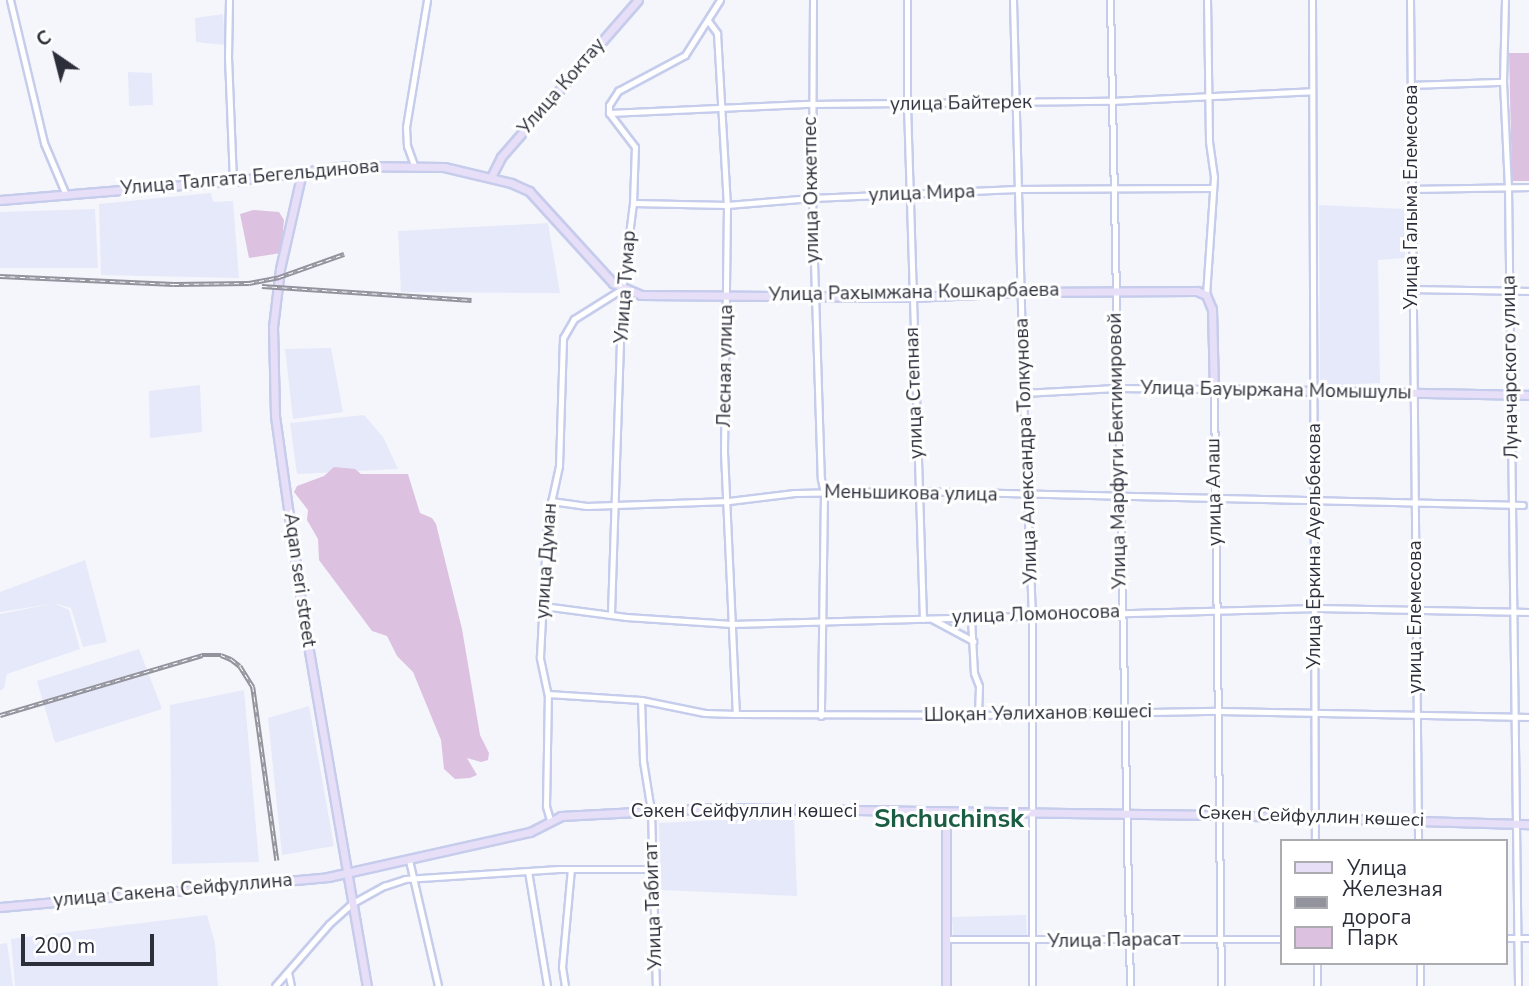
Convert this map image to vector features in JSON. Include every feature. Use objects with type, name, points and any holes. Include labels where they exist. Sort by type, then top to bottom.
[{"type":"street","points":[[10,0],[14,28],[44,143],[65,195]]},
{"type":"street","points":[[229,0],[228,57],[233,181]]},
{"type":"street","points":[[414,164],[407,146],[406,127],[427,0]]},
{"type":"street","name":"Улица Коктау","points":[[491,177],[500,157],[638,0]]},
{"type":"street","points":[[609,113],[609,105],[618,91],[685,55],[709,22],[720,0]]},
{"type":"street","name":"улица Окжетпес","points":[[813,0],[812,198],[821,479],[824,492],[821,716]]},
{"type":"street","name":"улица Степная","points":[[907,0],[907,105],[923,619]]},
{"type":"street","name":"Улица Александра Толкунова","points":[[1013,0],[1023,393],[1030,496],[1034,715],[1030,811],[1032,986]]},
{"type":"street","name":"Улица Марфуги Бектимировой","points":[[1110,0],[1130,986]]},
{"type":"street","name":"улица Алаш","points":[[1207,0],[1212,188],[1206,295],[1212,309],[1214,389],[1221,986]]},
{"type":"street","name":"Улица Еркина Ауельбекова","points":[[1312,0],[1315,839]]},
{"type":"street","name":"Улица Галыма Елемесова","points":[[1410,0],[1411,289],[1415,393]]},
{"type":"street","name":"Луначарского улица","points":[[1505,0],[1503,82],[1510,290],[1518,986]]},
{"type":"street","name":"Лесная улица","points":[[709,22],[717,33],[727,205],[724,452],[729,501],[736,714]]},
{"type":"street","points":[[1411,85],[1503,82]]},
{"type":"street","name":"улица Байтерек","points":[[609,113],[811,104],[1110,101],[1312,91]]},
{"type":"street","name":"Улица Тумар","points":[[609,113],[635,147],[633,203],[622,289],[611,613]]},
{"type":"street","name":"Улица Талгата Бегельдинова","points":[[0,200],[233,181],[348,166],[414,164],[491,177],[529,191],[613,283],[622,289]]},
{"type":"street","name":"Aqan seri street","points":[[302,172],[277,293],[273,327],[274,395],[304,622],[367,986]]},
{"type":"street","points":[[1411,189],[1529,187]]},
{"type":"street","points":[[1204,188],[1210,196]]},
{"type":"street","name":"улица Мира","points":[[633,203],[727,205],[812,198],[1017,189],[1212,188]]},
{"type":"street","name":"Улица Рахымжана Кошкарбаева","points":[[622,289],[640,295],[912,297],[1022,292],[1190,290],[1206,295]]},
{"type":"street","name":"улица Думан","points":[[550,820],[546,806],[548,694],[540,657],[547,521],[559,466],[563,338],[574,319],[622,289]]},
{"type":"street","points":[[1411,289],[1529,290]]},
{"type":"street","name":"Улица Бауыржана Момышулы","points":[[1023,393],[1116,388],[1529,395]]},
{"type":"street","name":"улица Елемесова","points":[[1415,393],[1418,839]]},
{"type":"street","name":"Меньшикова улица","points":[[551,501],[587,506],[729,501],[824,492],[918,491],[1030,496],[1119,495],[1523,505]]},
{"type":"street","name":"улица Ломоносова","points":[[543,606],[626,617],[732,624],[1316,608],[1529,612]]},
{"type":"street","points":[[971,618],[974,673],[979,686],[978,715]]},
{"type":"street","points":[[932,619],[973,641]]},
{"type":"street","name":"Шоқан Уәлиханов көшесі","points":[[548,694],[641,700],[705,713],[821,716],[1219,711],[1529,717]]},
{"type":"street","name":"Улица Табигат","points":[[641,700],[643,761],[651,811],[656,986]]},
{"type":"street","name":"Сәкен Сейфуллин көшесі","points":[[346,873],[530,832],[561,816],[712,808],[1030,811],[1529,824]]},
{"type":"street","points":[[946,812],[946,986]]},
{"type":"street","points":[[409,860],[438,986]]},
{"type":"street","points":[[565,986],[562,967],[571,869]]},
{"type":"street","points":[[275,986],[329,924],[351,904],[384,886],[414,879],[528,871],[652,869]]},
{"type":"street","points":[[528,871],[547,986]]},
{"type":"street","name":"улица Сакена Сейфуллина","points":[[0,907],[346,873]]},
{"type":"street","points":[[1508,938],[1529,938]]},
{"type":"street","name":"Улица Парасат","points":[[946,939],[1031,942],[1280,939]]},
{"type":"street","points":[[1317,965],[1317,986]]},
{"type":"street","points":[[1420,965],[1420,986]]},
{"type":"street","points":[[288,972],[291,986]]},
{"type":"shaded area","points":[[223,14],[225,45],[196,42],[195,18]]},
{"type":"shaded area","points":[[128,72],[152,73],[153,105],[129,106]]},
{"type":"shaded area","points":[[211,193],[213,202],[233,201],[239,278],[101,275],[99,204]]},
{"type":"shaded area","points":[[1319,205],[1405,209],[1405,258],[1378,260],[1380,383],[1320,386]]},
{"type":"shaded area","points":[[95,209],[98,268],[0,268],[0,212]]},
{"type":"shaded area","points":[[548,223],[560,293],[401,292],[398,231]]},
{"type":"shaded area","points":[[331,348],[343,412],[293,419],[285,349]]},
{"type":"shaded area","points":[[200,385],[202,432],[150,438],[149,391]]},
{"type":"shaded area","points":[[364,415],[383,437],[398,469],[297,474],[290,423]]},
{"type":"shaded area","points":[[85,560],[107,642],[83,647],[71,608],[54,603],[69,610],[80,649],[7,674],[4,688],[0,691],[0,614],[51,604],[0,612],[0,592]]},
{"type":"shaded area","points":[[139,649],[162,709],[55,743],[37,681]]},
{"type":"shaded area","points":[[244,690],[259,862],[172,864],[170,705]]},
{"type":"shaded area","points":[[309,706],[334,846],[282,855],[268,718]]},
{"type":"shaded area","points":[[794,816],[797,896],[661,890],[659,823]]},
{"type":"shaded area","points":[[207,915],[215,943],[218,986],[15,986],[11,939]]},
{"type":"shaded area","points":[[1026,915],[1027,935],[953,935],[952,917]]},
{"type":"shaded area","points":[[7,943],[13,986],[0,986],[0,944]]},
{"type":"green space","points":[[1509,53],[1529,53],[1529,181],[1512,181]]},
{"type":"green space","points":[[253,210],[279,212],[284,220],[281,253],[249,258],[240,214]]},
{"type":"green space","points":[[334,467],[355,469],[361,474],[408,474],[420,513],[432,518],[436,524],[462,629],[480,735],[489,753],[488,760],[481,762],[467,758],[477,775],[455,779],[444,769],[441,740],[413,672],[397,656],[387,636],[372,631],[319,560],[318,539],[307,520],[308,510],[294,492],[297,486],[324,476]]},
{"type":"railway","points":[[0,276],[174,284],[249,283],[279,277],[344,254]]},
{"type":"railway","points":[[262,286],[472,300]]},
{"type":"railway","points":[[0,715],[202,655],[221,655],[231,659],[240,666],[253,687],[277,860]]},
{"type":"district","name":"Shchuchinsk","points":[[949,819]]}]
